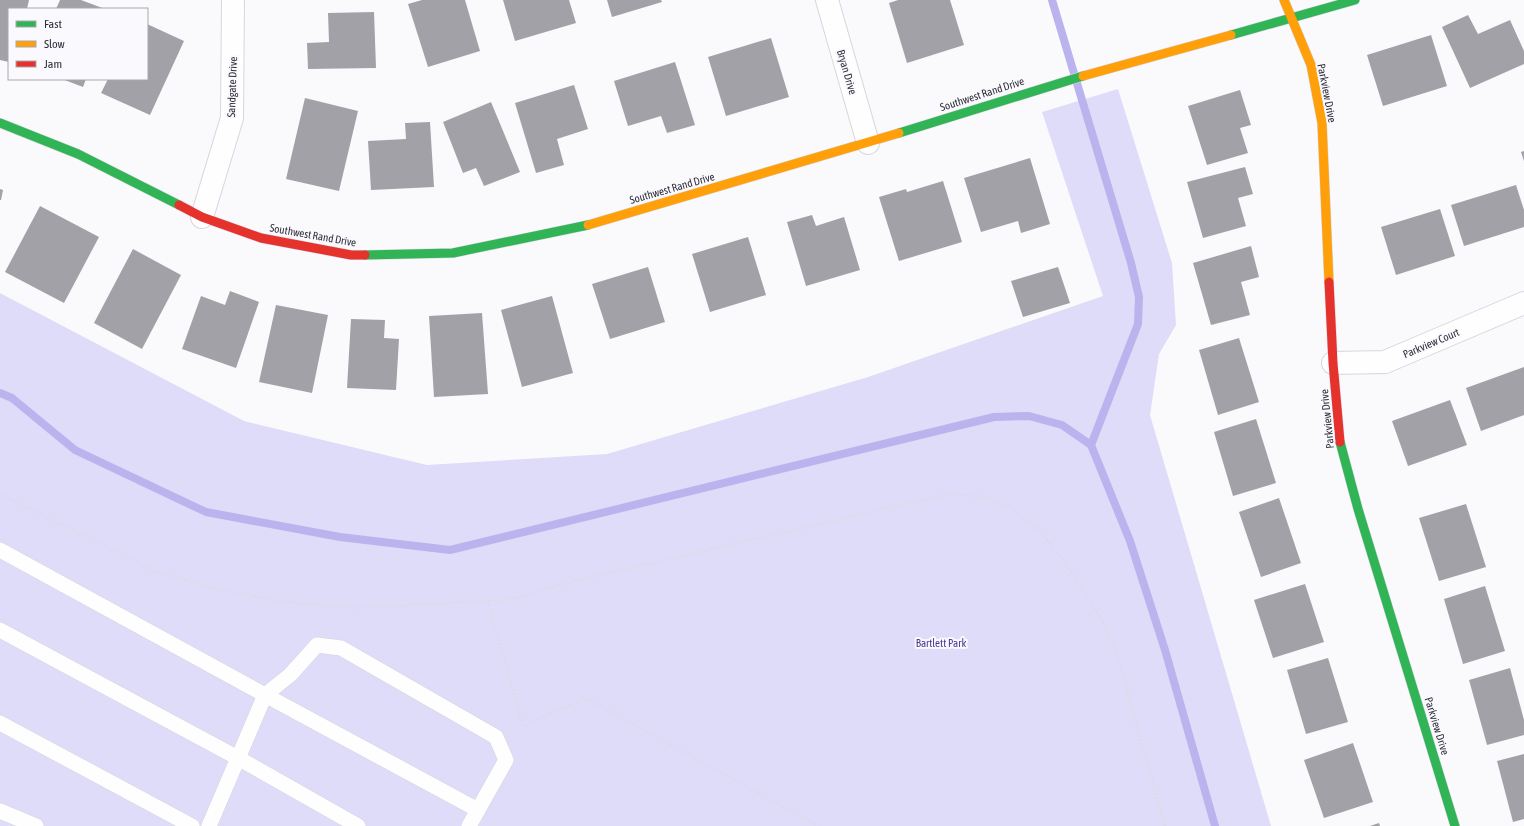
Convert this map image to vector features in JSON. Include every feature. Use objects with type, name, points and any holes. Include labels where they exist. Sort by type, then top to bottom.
[{"type":"street","name":"Sandgate Drive","points":[[202,217],[232,118],[235,0]]},
{"type":"street","name":"Bryan Drive","points":[[827,0],[868,143]]},
{"type":"street","name":"Parkview Drive","points":[[1284,0],[1311,65],[1322,123],[1333,363],[1340,442],[1358,509],[1455,826]]},
{"type":"street","name":"Southwest Rand Drive","points":[[0,124],[78,154],[202,217],[261,238],[351,256],[453,253],[576,229],[868,143],[1042,88],[1355,0]]},
{"type":"street","name":"Parkview Court","points":[[1333,363],[1385,362],[1524,303]]},
{"type":"lane","points":[[0,550],[478,810]]},
{"type":"lane","points":[[0,630],[238,758],[358,826]]},
{"type":"lane","points":[[209,826],[265,695],[290,675],[317,645],[341,648],[496,737],[506,760],[469,826]]},
{"type":"lane","points":[[0,722],[192,826]]},
{"type":"lane","points":[[0,811],[36,826]]},
{"type":"path","points":[[0,494],[158,572],[205,586],[284,602],[355,608],[507,600],[566,583],[945,495],[980,496],[1013,509],[1040,531],[1068,567],[1100,617],[1115,647],[1164,826]]},
{"type":"path","points":[[488,601],[523,726],[585,698],[819,826]]},
{"type":"green space","name":"Bartlett Park","points":[[1118,89],[1172,263],[1176,325],[1159,354],[1150,415],[1271,826],[0,826],[0,293],[244,421],[427,465],[607,454],[868,377],[1103,296],[1042,112]]},
{"type":"building","points":[[0,0],[29,0],[27,8],[8,8],[8,62],[0,60]]},
{"type":"building","points":[[60,0],[81,0],[102,8],[56,8]]},
{"type":"building","points":[[422,0],[465,0],[480,51],[428,67],[408,4]]},
{"type":"building","points":[[503,0],[569,0],[576,23],[515,41]]},
{"type":"building","points":[[607,0],[661,0],[662,2],[612,17]]},
{"type":"building","points":[[898,0],[950,0],[964,45],[907,63],[889,3]]},
{"type":"building","points":[[374,12],[376,68],[308,69],[307,43],[329,42],[328,13]]},
{"type":"building","points":[[1468,15],[1478,34],[1510,20],[1524,51],[1524,64],[1470,88],[1442,27]]},
{"type":"building","points":[[148,24],[184,41],[150,115],[101,93],[108,80],[148,80]]},
{"type":"building","points":[[1431,35],[1447,86],[1383,106],[1367,55]]},
{"type":"building","points":[[771,38],[789,97],[726,116],[708,57]]},
{"type":"building","points":[[675,62],[695,125],[667,133],[661,116],[628,126],[614,81]]},
{"type":"building","points":[[65,80],[86,80],[83,87]]},
{"type":"building","points":[[574,85],[588,129],[557,139],[564,165],[536,173],[515,103]]},
{"type":"building","points":[[1240,90],[1251,125],[1240,128],[1248,153],[1207,165],[1188,106]]},
{"type":"building","points":[[305,98],[358,111],[339,191],[286,179]]},
{"type":"building","points":[[491,102],[520,172],[484,186],[476,168],[463,173],[443,122]]},
{"type":"building","points":[[430,122],[434,187],[371,190],[368,141],[406,139],[405,123]]},
{"type":"building","points":[[1524,151],[1524,161],[1521,152]]},
{"type":"building","points":[[1030,158],[1050,224],[1021,233],[1018,221],[981,232],[964,178]]},
{"type":"building","points":[[1245,167],[1253,194],[1238,198],[1246,226],[1203,238],[1187,182]]},
{"type":"building","points":[[943,181],[962,242],[899,261],[879,197],[906,189],[907,192]]},
{"type":"building","points":[[1516,185],[1524,210],[1524,227],[1464,246],[1451,205]]},
{"type":"building","points":[[0,189],[3,190],[1,200],[0,200]]},
{"type":"building","points":[[40,206],[99,237],[64,303],[5,272]]},
{"type":"building","points":[[1440,209],[1455,256],[1396,275],[1381,227]]},
{"type":"building","points":[[812,215],[816,226],[844,217],[860,270],[806,286],[787,222]]},
{"type":"building","points":[[748,237],[766,295],[710,312],[692,254]]},
{"type":"building","points":[[1251,246],[1259,277],[1241,282],[1250,315],[1211,325],[1193,263]]},
{"type":"building","points":[[133,249],[181,275],[142,349],[94,323]]},
{"type":"building","points":[[648,267],[665,322],[610,339],[592,284]]},
{"type":"building","points":[[1058,267],[1070,303],[1023,317],[1011,281]]},
{"type":"building","points":[[230,291],[259,302],[236,368],[182,349],[201,296],[225,305]]},
{"type":"building","points":[[552,296],[573,373],[522,387],[501,310]]},
{"type":"building","points":[[276,305],[328,315],[312,393],[259,382]]},
{"type":"building","points":[[482,313],[488,394],[434,397],[429,316]]},
{"type":"building","points":[[351,319],[385,320],[384,338],[399,339],[396,390],[347,388]]},
{"type":"building","points":[[1239,338],[1259,402],[1218,415],[1199,350]]},
{"type":"building","points":[[1524,367],[1524,415],[1481,431],[1466,388]]},
{"type":"building","points":[[1450,400],[1467,445],[1408,466],[1392,421]]},
{"type":"building","points":[[1256,419],[1276,483],[1233,496],[1214,432]]},
{"type":"building","points":[[1279,498],[1301,563],[1261,577],[1239,512]]},
{"type":"building","points":[[1466,504],[1486,567],[1439,581],[1419,518]]},
{"type":"building","points":[[1305,584],[1324,642],[1273,658],[1254,600]]},
{"type":"building","points":[[1485,586],[1505,651],[1463,664],[1444,599]]},
{"type":"building","points":[[1328,658],[1348,722],[1306,734],[1287,670]]},
{"type":"building","points":[[1510,668],[1524,720],[1524,735],[1487,745],[1469,680]]},
{"type":"building","points":[[1353,743],[1373,802],[1324,818],[1304,760]]},
{"type":"building","points":[[1524,754],[1524,819],[1513,822],[1497,761]]},
{"type":"building","points":[[1379,823],[1380,826],[1370,826]]},
{"type":"waterway","points":[[1052,0],[1131,263],[1139,297],[1138,324],[1091,445]]},
{"type":"waterway","points":[[0,393],[12,398],[75,450],[206,512],[340,537],[450,550],[994,417],[1029,416],[1062,425],[1091,445],[1130,541],[1165,650],[1215,826]]},
{"type":"traffic: fast","points":[[1231,35],[1355,0]]},
{"type":"traffic: fast","points":[[899,133],[1083,76]]},
{"type":"traffic: fast","points":[[0,123],[78,154],[179,205]]},
{"type":"traffic: fast","points":[[365,255],[453,253],[588,225]]},
{"type":"traffic: fast","points":[[1340,442],[1358,509],[1455,826]]},
{"type":"traffic: slow","points":[[1284,0],[1311,65],[1322,123],[1329,282]]},
{"type":"traffic: slow","points":[[1083,76],[1231,35]]},
{"type":"traffic: slow","points":[[588,225],[899,133]]},
{"type":"traffic: jam","points":[[179,205],[202,217],[261,238],[351,255],[365,255]]},
{"type":"traffic: jam","points":[[1329,282],[1333,363],[1340,442]]}]
